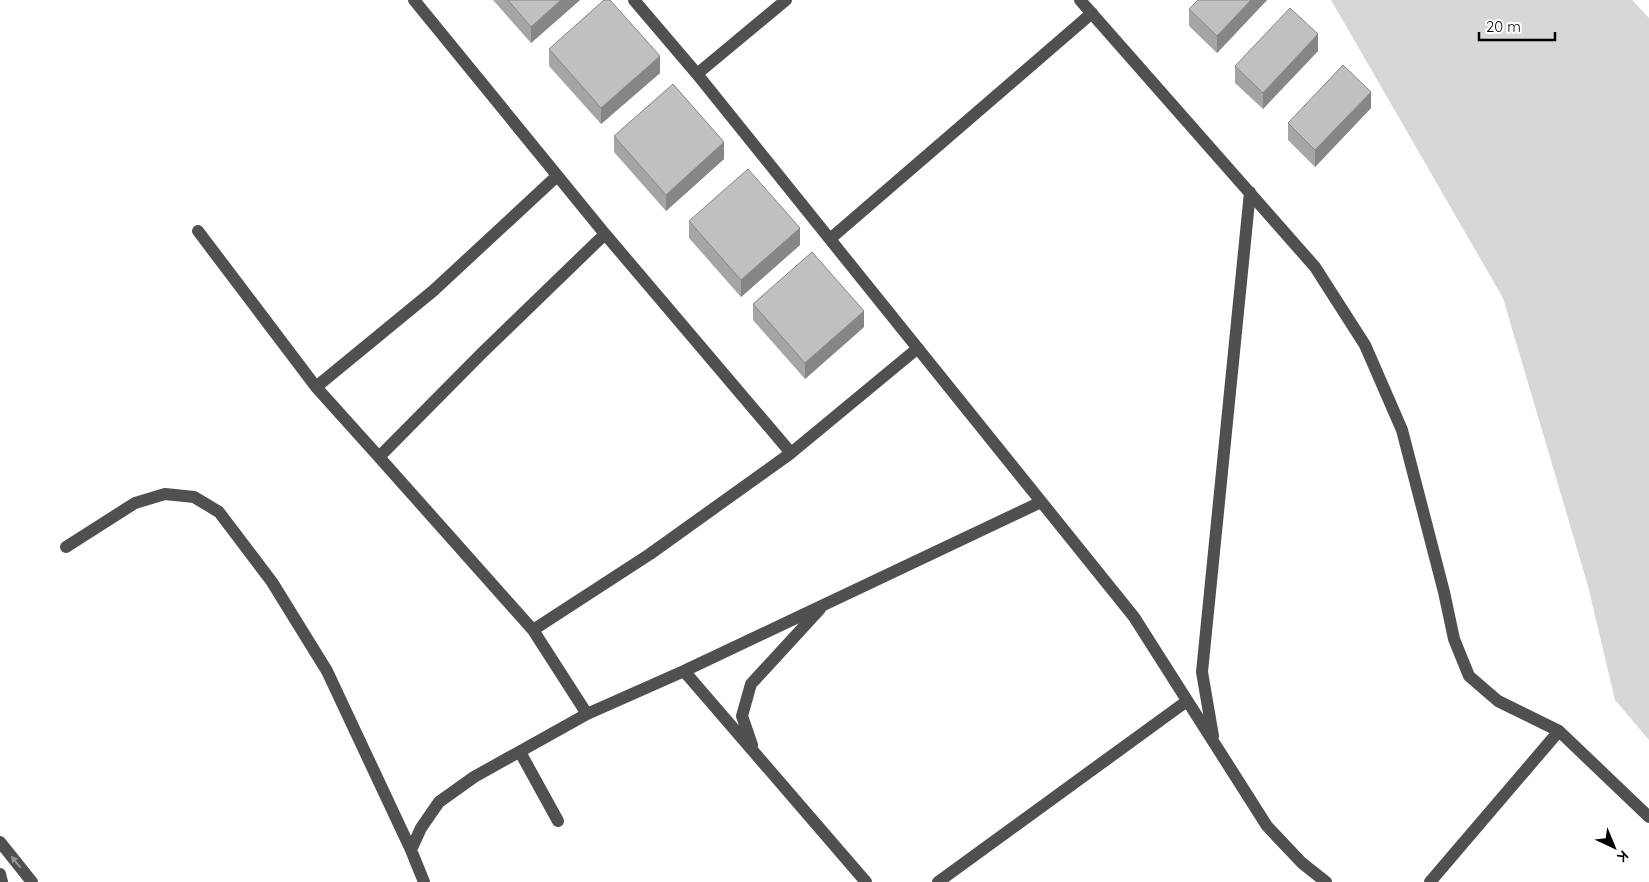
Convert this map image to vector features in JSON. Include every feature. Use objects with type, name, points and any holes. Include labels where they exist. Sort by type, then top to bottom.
[{"type":"street","points":[[414,0],[604,234],[791,453]]},
{"type":"street","points":[[634,0],[698,74],[1134,617],[1267,826],[1302,863],[1326,882]]},
{"type":"street","points":[[698,74],[786,0]]},
{"type":"street","points":[[1080,0],[1315,267],[1366,345],[1402,430],[1454,639],[1469,676],[1498,702],[1559,731],[1649,818]]},
{"type":"street","points":[[830,238],[1092,13]]},
{"type":"street","points":[[316,387],[433,291],[557,176]]},
{"type":"street","points":[[1214,743],[1202,672],[1250,192]]},
{"type":"street","points":[[198,231],[316,387],[533,630],[587,714]]},
{"type":"street","points":[[379,457],[604,234]]},
{"type":"street","points":[[533,630],[650,554],[791,453],[918,348]]},
{"type":"street","points":[[66,547],[135,503],[165,494],[194,497],[219,512],[272,582],[327,670],[424,882]]},
{"type":"street","points":[[411,850],[421,828],[438,802],[474,777],[587,714],[684,671],[1042,502]]},
{"type":"street","points":[[754,752],[742,716],[751,684],[824,605]]},
{"type":"street","points":[[684,671],[866,882]]},
{"type":"street","points":[[938,882],[1187,701]]},
{"type":"street","points":[[1430,882],[1559,731]]},
{"type":"street","points":[[520,752],[558,821]]},
{"type":"street","points":[[0,842],[32,882]]},
{"type":"street","points":[[0,874],[2,882]]},
{"type":"shaded area","points":[[1331,0],[1632,0],[1649,18],[1649,740],[1615,700],[1588,586],[1503,298]]},
{"type":"building","points":[[508,0],[561,0],[531,27]]},
{"type":"building","points":[[604,0],[610,0],[660,56],[601,108],[549,49]]},
{"type":"building","points":[[1198,0],[1251,0],[1217,36],[1189,9]]},
{"type":"building","points":[[1290,8],[1318,34],[1263,93],[1235,66]]},
{"type":"building","points":[[1343,65],[1371,92],[1315,150],[1288,123]]},
{"type":"building","points":[[673,84],[724,142],[666,195],[614,136]]},
{"type":"building","points":[[748,169],[800,228],[741,280],[689,221]]},
{"type":"building","points":[[812,252],[864,311],[805,363],[753,304]]}]
